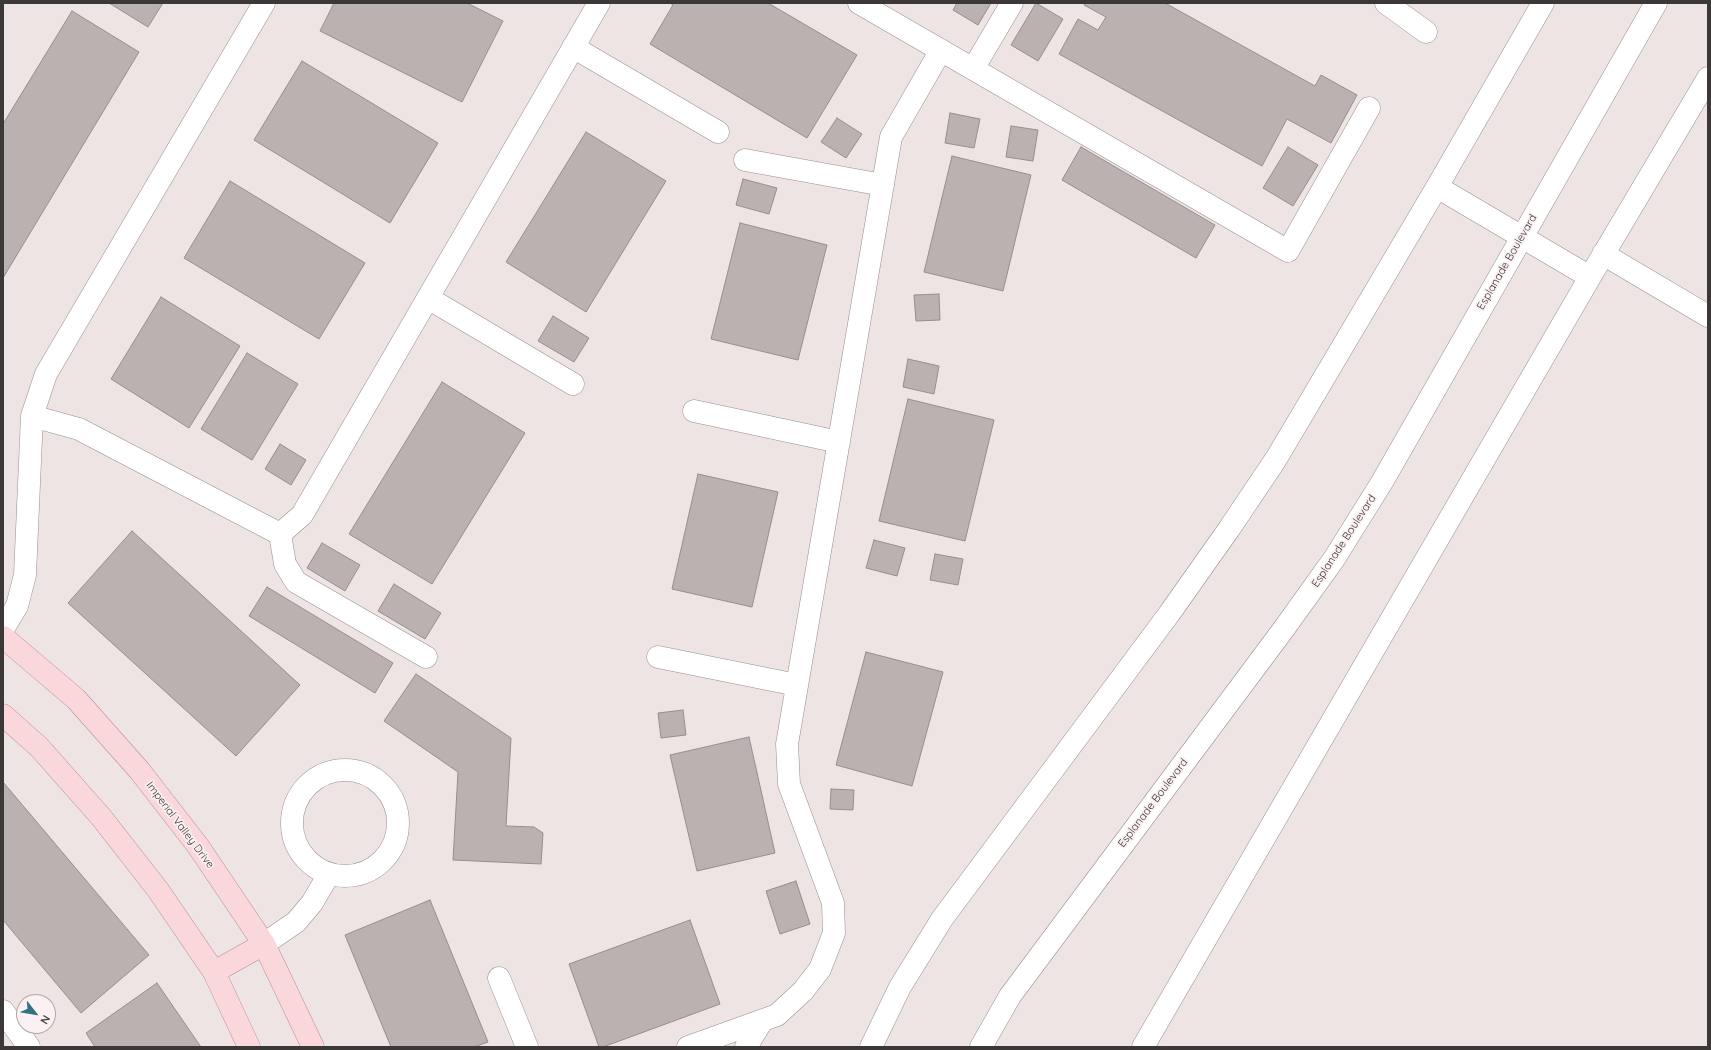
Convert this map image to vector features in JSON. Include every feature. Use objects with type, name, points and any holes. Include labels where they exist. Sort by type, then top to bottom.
[{"type":"main road","name":"Imperial Valley Drive","points":[[3,637],[76,699],[139,770],[198,846],[264,944],[313,1047]]},
{"type":"main road","points":[[3,715],[39,747],[101,817],[158,890],[214,972],[250,1047]]},
{"type":"main road","points":[[214,972],[264,944]]},
{"type":"street","points":[[3,628],[17,606],[25,575],[32,416],[46,374],[264,3]]},
{"type":"street","points":[[280,534],[302,515],[599,3]]},
{"type":"street","points":[[859,3],[1288,251],[1369,108]]},
{"type":"street","points":[[973,69],[1012,3]]},
{"type":"street","points":[[1386,3],[1426,32]]},
{"type":"street","points":[[871,1047],[900,987],[942,919],[1169,614],[1276,459],[1543,3]]},
{"type":"street","name":"Esplanade Boulevard","points":[[982,1047],[1010,996],[1283,630],[1334,559],[1382,482],[1656,3]]},
{"type":"street","points":[[573,47],[718,132]]},
{"type":"street","points":[[688,1047],[777,1015],[803,991],[820,969],[834,933],[833,903],[789,784],[788,744],[796,685],[891,137],[941,50]]},
{"type":"street","points":[[1143,1047],[1603,254],[1708,78]]},
{"type":"street","points":[[745,160],[883,185]]},
{"type":"street","points":[[1437,186],[1590,277]]},
{"type":"street","points":[[1603,254],[1708,316]]},
{"type":"street","points":[[428,298],[573,384]]},
{"type":"street","points":[[694,411],[839,442]]},
{"type":"street","points":[[32,416],[79,429],[280,534]]},
{"type":"street","points":[[280,534],[285,564],[296,582],[426,657]]},
{"type":"street","points":[[658,657],[796,685]]},
{"type":"street","points":[[335,770],[352,770],[369,775],[383,786],[393,800],[398,816],[397,834],[390,850],[379,864],[364,873],[346,876],[329,874],[313,866],[301,853],[293,831],[292,819],[296,802],[305,787],[319,776],[335,770]]},
{"type":"street","points":[[264,944],[296,922],[312,903],[329,874]]},
{"type":"street","points":[[499,978],[527,1047]]},
{"type":"street","points":[[3,1011],[29,1047]]},
{"type":"street","points":[[746,1047],[762,1021]]},
{"type":"building","points":[[109,3],[163,3],[148,27]]},
{"type":"building","points":[[334,3],[467,3],[503,21],[462,102],[320,31]]},
{"type":"building","points":[[670,3],[768,3],[857,55],[807,138],[650,44],[673,5]]},
{"type":"building","points":[[957,3],[991,3],[978,25],[953,10]]},
{"type":"building","points":[[1036,3],[1063,19],[1038,61],[1011,45]]},
{"type":"building","points":[[1085,3],[1165,3],[1315,86],[1321,75],[1357,95],[1331,143],[1287,119],[1262,166],[1059,54],[1078,19],[1098,30],[1106,17],[1084,5]]},
{"type":"building","points":[[72,11],[139,52],[3,278],[3,124]]},
{"type":"building","points":[[302,61],[438,143],[390,223],[254,140]]},
{"type":"building","points":[[950,113],[980,119],[974,148],[945,143]]},
{"type":"building","points":[[837,118],[862,134],[846,158],[821,142]]},
{"type":"building","points":[[1011,126],[1038,130],[1033,161],[1006,157]]},
{"type":"building","points":[[586,132],[666,181],[586,312],[506,262]]},
{"type":"building","points":[[1081,147],[1215,225],[1196,258],[1062,180]]},
{"type":"building","points":[[1288,147],[1318,165],[1293,206],[1263,188]]},
{"type":"building","points":[[952,156],[1031,175],[1003,291],[924,272]]},
{"type":"building","points":[[743,179],[777,188],[769,214],[736,205]]},
{"type":"building","points":[[230,181],[365,263],[319,339],[184,258]]},
{"type":"building","points":[[740,223],[827,245],[798,360],[711,339]]},
{"type":"building","points":[[939,294],[940,320],[916,321],[914,295]]},
{"type":"building","points":[[161,297],[240,346],[189,428],[111,379]]},
{"type":"building","points":[[553,316],[589,338],[574,362],[538,341]]},
{"type":"building","points":[[247,353],[298,384],[252,460],[201,429]]},
{"type":"building","points":[[908,359],[939,366],[934,394],[903,387]]},
{"type":"building","points":[[442,382],[525,433],[432,584],[349,534]]},
{"type":"building","points":[[908,399],[994,420],[965,541],[879,521]]},
{"type":"building","points":[[280,444],[306,460],[291,485],[265,469]]},
{"type":"building","points":[[698,474],[778,492],[752,607],[672,589]]},
{"type":"building","points":[[132,531],[300,685],[236,756],[68,603]]},
{"type":"building","points":[[874,540],[905,548],[897,576],[866,568]]},
{"type":"building","points":[[322,543],[360,565],[345,591],[307,568]]},
{"type":"building","points":[[935,554],[963,559],[958,585],[930,580]]},
{"type":"building","points":[[394,584],[441,613],[425,639],[378,611]]},
{"type":"building","points":[[267,587],[393,663],[375,693],[249,616]]},
{"type":"building","points":[[866,652],[943,672],[912,786],[836,765]]},
{"type":"building","points":[[416,674],[511,738],[506,826],[534,827],[543,833],[541,864],[453,860],[458,772],[384,721]]},
{"type":"building","points":[[683,710],[686,735],[661,738],[658,713]]},
{"type":"building","points":[[749,737],[775,853],[697,871],[670,755]]},
{"type":"building","points":[[3,782],[149,955],[81,1013],[3,920]]},
{"type":"building","points":[[831,789],[854,790],[853,810],[830,809]]},
{"type":"building","points":[[796,881],[810,924],[780,934],[766,891]]},
{"type":"building","points":[[430,900],[488,1042],[474,1047],[391,1047],[345,935]]},
{"type":"building","points":[[690,920],[720,1004],[603,1047],[599,1047],[569,964]]},
{"type":"building","points":[[157,983],[201,1047],[95,1047],[86,1033]]}]
